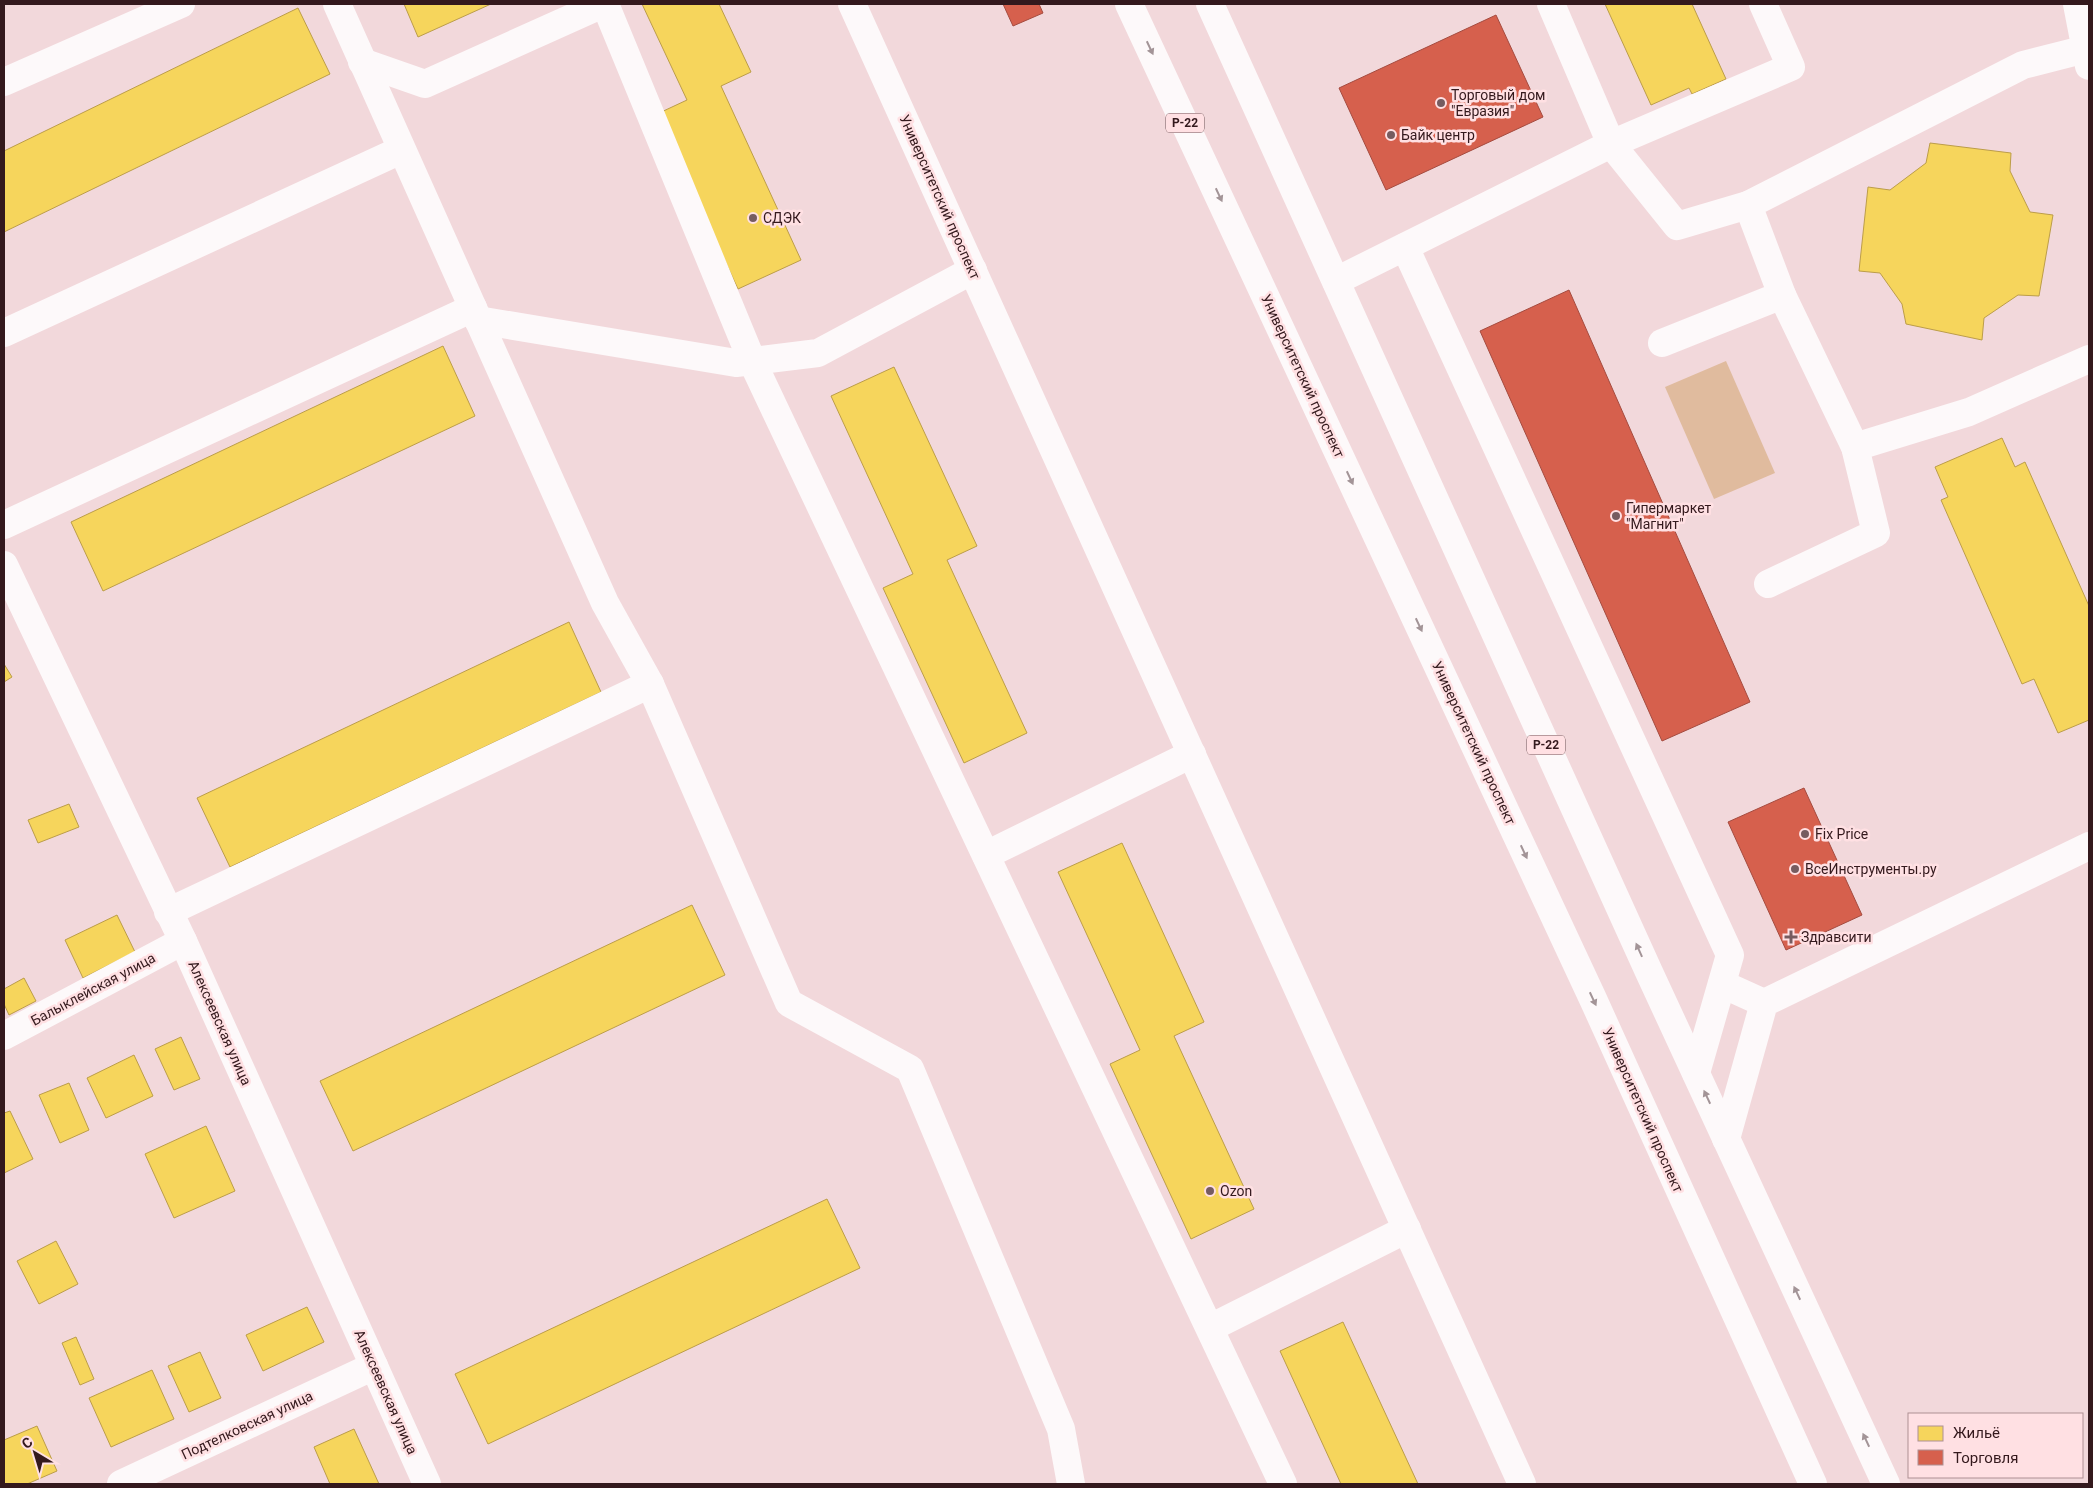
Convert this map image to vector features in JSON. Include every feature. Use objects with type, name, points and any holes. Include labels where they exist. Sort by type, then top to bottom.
[{"type":"main road","points":[[4,82],[181,4]]},
{"type":"main road","points":[[337,4],[605,603],[650,684],[789,1002],[910,1069],[1061,1429],[1071,1484]]},
{"type":"main road","points":[[362,62],[425,84],[604,4],[752,361],[1283,1484]]},
{"type":"main road","name":"Университетский проспект","points":[[852,4],[1522,1484]]},
{"type":"main road","name":"Университетский проспект","points":[[1129,4],[1589,990],[1813,1484]]},
{"type":"main road","name":"Р-22","points":[[1210,4],[1726,1139],[1886,1484]]},
{"type":"main road","points":[[1551,4],[1611,144],[1677,226],[1748,205],[2023,65],[2088,57],[2077,4]]},
{"type":"main road","points":[[1336,281],[1611,144],[1791,67],[1769,9]]},
{"type":"main road","points":[[4,333],[401,150]]},
{"type":"main road","points":[[1748,205],[1782,295],[1855,447],[1876,533],[1768,584]]},
{"type":"main road","points":[[1405,247],[1730,955],[1696,1073]]},
{"type":"main road","points":[[4,525],[475,314],[736,363],[818,353],[972,270]]},
{"type":"main road","points":[[1662,343],[1782,295]]},
{"type":"main road","points":[[1855,447],[1969,412],[2089,359]]},
{"type":"main road","name":"Алексеевская улица","points":[[4,565],[183,941],[428,1484]]},
{"type":"main road","points":[[168,912],[650,684]]},
{"type":"main road","points":[[986,855],[1192,754]]},
{"type":"main road","points":[[1726,1139],[1764,1003],[2089,846]]},
{"type":"main road","name":"Балыклейская улица","points":[[4,1036],[183,941]]},
{"type":"main road","points":[[1722,984],[1764,1003]]},
{"type":"main road","points":[[1210,1328],[1407,1229]]},
{"type":"main road","name":"Подтелковская улица","points":[[121,1484],[374,1366]]},
{"type":"shaded area","points":[[1726,361],[1775,473],[1714,499],[1665,387]]},
{"type":"building: Жильё","points":[[404,4],[491,4],[418,37]]},
{"type":"building: Жильё","points":[[642,4],[719,4],[751,72],[721,86],[801,260],[738,289],[657,114],[687,100]]},
{"type":"building: Жильё","points":[[1605,4],[1692,4],[1726,79],[1692,94],[1689,88],[1651,105]]},
{"type":"building: Жильё","points":[[298,8],[330,74],[4,232],[4,151]]},
{"type":"building: Жильё","points":[[1930,143],[2011,153],[2010,171],[2030,212],[2053,215],[2039,296],[2018,295],[1984,318],[1982,340],[1906,324],[1902,304],[1880,273],[1859,271],[1868,187],[1890,190],[1926,163]]},
{"type":"building: Жильё","points":[[443,346],[475,416],[103,591],[71,522]]},
{"type":"building: Жильё","points":[[894,367],[977,546],[947,560],[1027,733],[964,763],[883,588],[913,574],[831,396]]},
{"type":"building: Жильё","points":[[2002,438],[2015,467],[2025,462],[2089,606],[2089,720],[2058,733],[2034,679],[2022,684],[1941,500],[1948,497],[1935,467]]},
{"type":"building: Жильё","points":[[569,622],[601,692],[230,867],[197,798]]},
{"type":"building: Жильё","points":[[4,664],[12,677],[4,682]]},
{"type":"building: Жильё","points":[[69,804],[79,827],[38,843],[28,820]]},
{"type":"building: Жильё","points":[[1122,843],[1204,1022],[1174,1036],[1254,1209],[1191,1239],[1110,1064],[1140,1050],[1058,872]]},
{"type":"building: Жильё","points":[[692,905],[725,975],[353,1151],[320,1081]]},
{"type":"building: Жильё","points":[[117,915],[135,952],[83,978],[65,940]]},
{"type":"building: Жильё","points":[[24,978],[36,1001],[9,1015],[4,1004],[4,989]]},
{"type":"building: Жильё","points":[[181,1037],[200,1079],[174,1090],[155,1049]]},
{"type":"building: Жильё","points":[[134,1055],[153,1096],[106,1118],[87,1078]]},
{"type":"building: Жильё","points":[[69,1083],[89,1130],[60,1143],[39,1095]]},
{"type":"building: Жильё","points":[[10,1111],[33,1159],[4,1173],[4,1113]]},
{"type":"building: Жильё","points":[[206,1126],[235,1191],[174,1218],[145,1154]]},
{"type":"building: Жильё","points":[[827,1199],[860,1268],[488,1444],[455,1374]]},
{"type":"building: Жильё","points":[[56,1241],[78,1284],[39,1304],[17,1261]]},
{"type":"building: Жильё","points":[[307,1307],[324,1342],[263,1371],[246,1335]]},
{"type":"building: Жильё","points":[[1343,1322],[1418,1484],[1341,1484],[1280,1351]]},
{"type":"building: Жильё","points":[[76,1337],[94,1379],[80,1385],[62,1343]]},
{"type":"building: Жильё","points":[[200,1352],[221,1398],[189,1412],[168,1366]]},
{"type":"building: Жильё","points":[[152,1370],[174,1419],[111,1447],[89,1398]]},
{"type":"building: Жильё","points":[[37,1426],[57,1471],[27,1484],[4,1484],[4,1440]]},
{"type":"building: Жильё","points":[[354,1429],[379,1484],[330,1484],[314,1447]]},
{"type":"building: Торговля","points":[[1003,4],[1039,4],[1043,13],[1013,26]]},
{"type":"building: Торговля","name":"Торговый дом \"Евразия\"","points":[[1496,15],[1543,117],[1386,190],[1339,88]]},
{"type":"building: Торговля","name":"Гипермаркет \"Магнит\"","points":[[1569,290],[1750,702],[1662,741],[1480,331]]},
{"type":"building: Торговля","name":"ВсеИнструменты.ру","points":[[1804,788],[1862,915],[1786,950],[1728,822]]},
{"type":"place","name":"Торговый дом \"Евразия\"","points":[[1441,103]]},
{"type":"place","name":"Байк центр","points":[[1391,135]]},
{"type":"place","name":"СДЭК","points":[[753,218]]},
{"type":"place","name":"Гипермаркет \"Магнит\"","points":[[1616,516]]},
{"type":"place","name":"Fix Price","points":[[1805,834]]},
{"type":"place","name":"ВсеИнструменты.ру","points":[[1795,869]]},
{"type":"place","name":"Здравсити","points":[[1791,937]]},
{"type":"place","name":"Ozon","points":[[1210,1191]]}]
